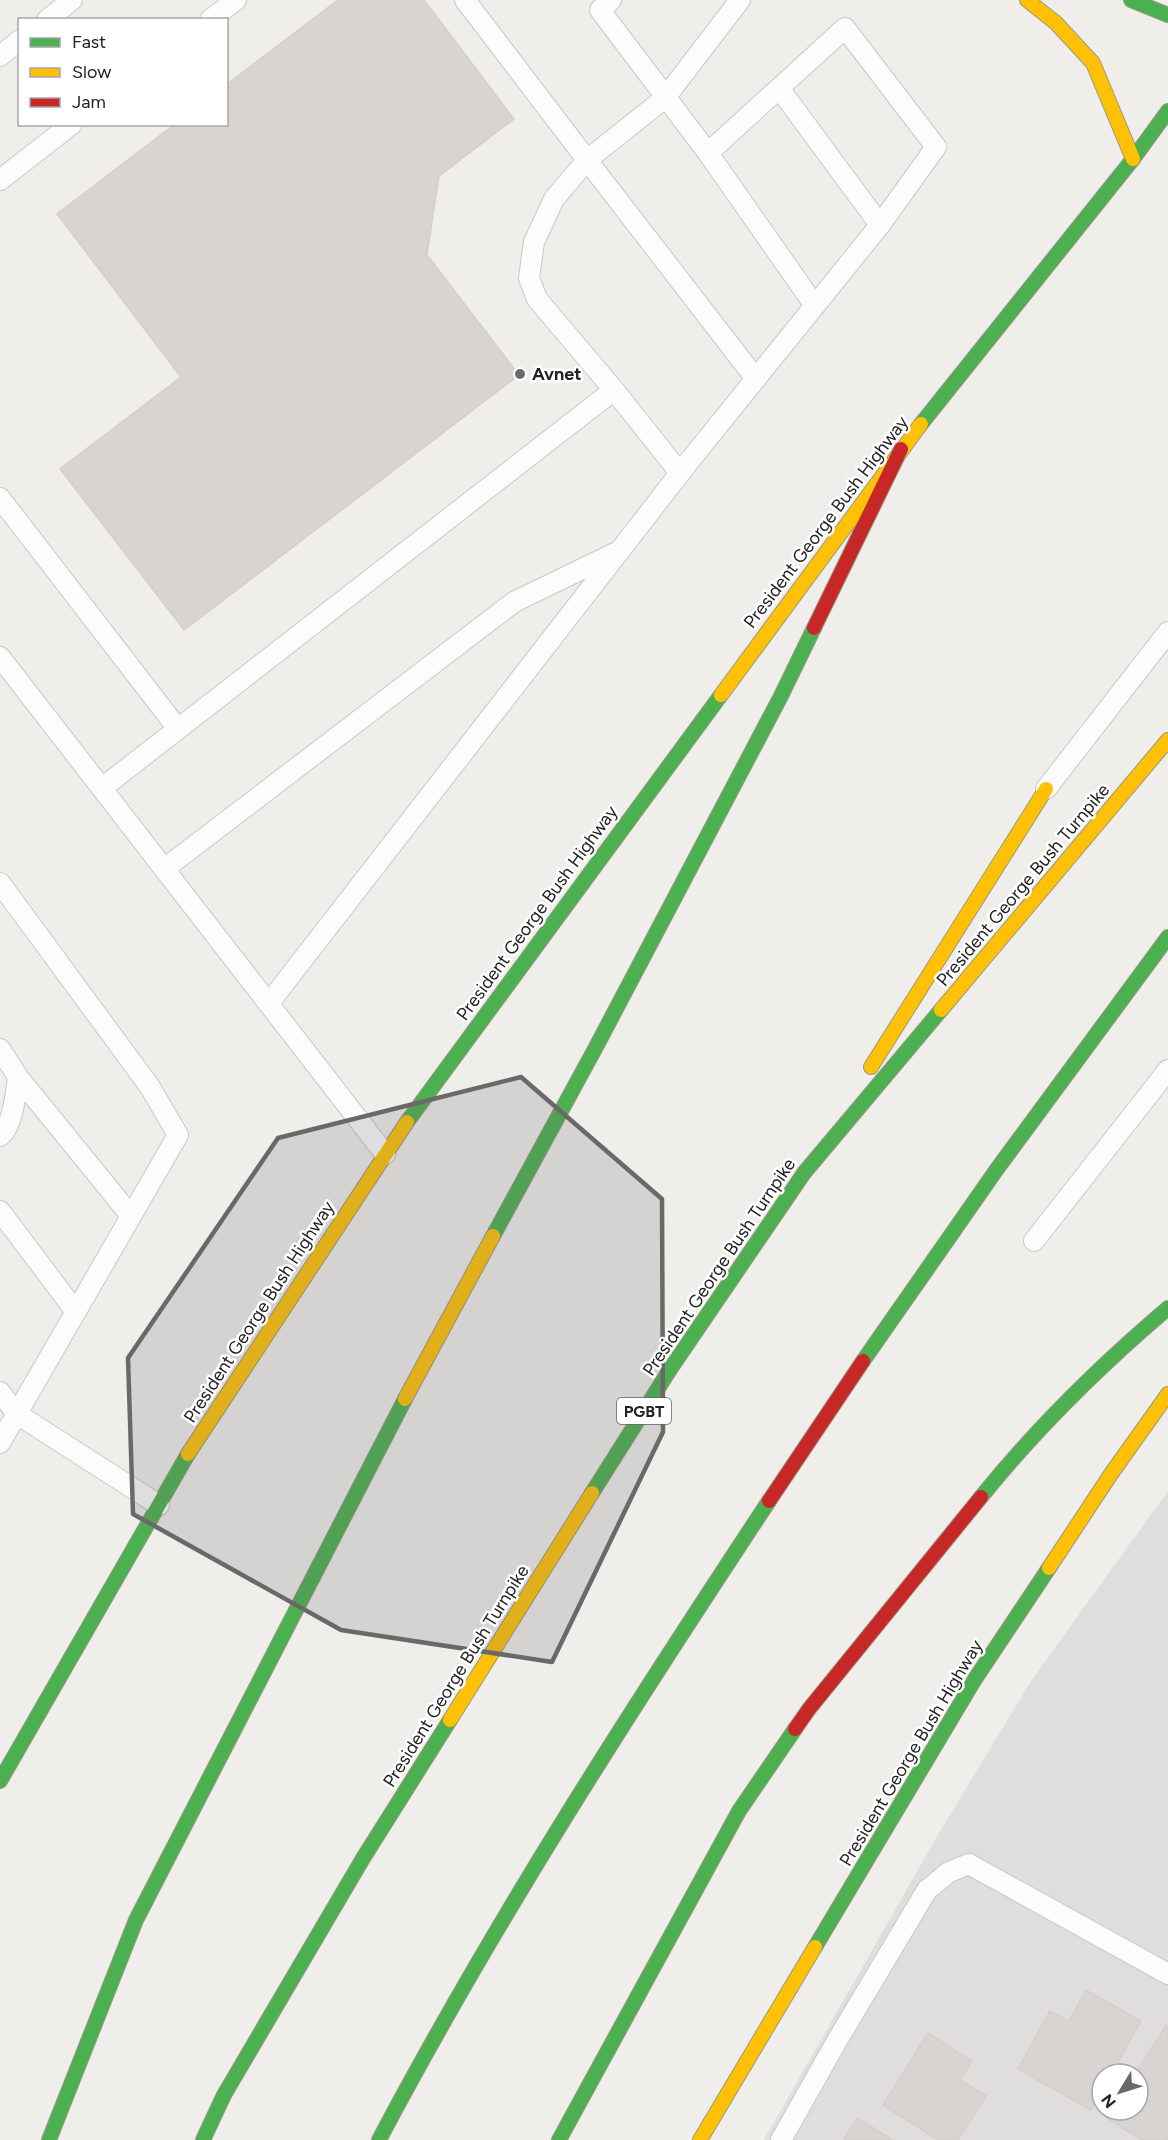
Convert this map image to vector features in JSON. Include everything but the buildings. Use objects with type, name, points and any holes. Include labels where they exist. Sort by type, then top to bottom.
[{"type":"main road","points":[[1027,0],[1056,23],[1093,63],[1133,159]]},
{"type":"main road","points":[[1131,0],[1168,15]]},
{"type":"main road","name":"President George Bush Highway","points":[[0,1781],[196,1440],[411,1116],[902,449],[1133,159],[1168,111]]},
{"type":"main road","points":[[49,2140],[136,1920],[422,1367],[596,1047],[781,696],[902,449]]},
{"type":"main road","name":"President George Bush Turnpike","points":[[202,2140],[224,2094],[368,1850],[671,1368],[804,1173],[1168,740]]},
{"type":"main road","points":[[804,1173],[1046,789]]},
{"type":"main road","points":[[379,2140],[472,1971],[537,1861],[698,1608],[924,1272],[1086,1045],[1168,937]]},
{"type":"main road","points":[[558,2140],[739,1811],[809,1709],[1007,1465],[1123,1346],[1168,1308]]},
{"type":"main road","name":"President George Bush Highway","points":[[700,2140],[975,1679],[1111,1474],[1168,1394]]},
{"type":"lane","points":[[49,18],[72,0]]},
{"type":"lane","points":[[213,18],[236,0]]},
{"type":"lane","points":[[465,0],[756,379]]},
{"type":"lane","points":[[680,472],[537,299],[529,278],[534,242],[554,199],[587,160],[665,98],[740,0]]},
{"type":"lane","points":[[601,3],[665,98],[708,153],[815,306]]},
{"type":"lane","points":[[269,1003],[680,472],[880,225],[936,147],[845,28],[708,153]]},
{"type":"lane","points":[[0,56],[18,42]]},
{"type":"lane","points":[[779,88],[880,225]]},
{"type":"lane","points":[[0,180],[69,126]]},
{"type":"lane","points":[[102,788],[614,390]]},
{"type":"lane","points":[[0,498],[178,729]]},
{"type":"lane","points":[[164,869],[514,602],[620,550]]},
{"type":"lane","points":[[1046,789],[1168,632]]},
{"type":"lane","points":[[0,657],[386,1154]]},
{"type":"lane","points":[[0,884],[150,1087],[178,1135],[0,1443]]},
{"type":"lane","points":[[0,1049],[18,1077],[131,1215]]},
{"type":"lane","points":[[1034,1241],[1168,1070]]},
{"type":"lane","points":[[0,1136],[5,1132],[14,1104],[18,1077]]},
{"type":"lane","points":[[0,1211],[76,1312]]},
{"type":"lane","points":[[0,1392],[17,1414],[159,1505]]},
{"type":"lane","points":[[781,2140],[927,1890],[949,1872],[969,1864],[1168,1974]]},
{"type":"highlighted area","points":[[521,1077],[662,1199],[663,1432],[552,1662],[341,1630],[133,1514],[128,1358],[278,1138]]},
{"type":"shaded area","points":[[1168,1491],[1168,2140],[764,2140],[936,1838],[1031,1681]]},
{"type":"traffic: fast","points":[[1131,0],[1168,15]]},
{"type":"traffic: fast","points":[[921,424],[1133,159],[1168,111]]},
{"type":"traffic: fast","points":[[493,1236],[596,1047],[781,696],[814,628]]},
{"type":"traffic: fast","points":[[407,1122],[721,695]]},
{"type":"traffic: fast","points":[[863,1361],[997,1169],[1168,937]]},
{"type":"traffic: fast","points":[[592,1493],[671,1368],[804,1173],[941,1010]]},
{"type":"traffic: fast","points":[[981,1497],[1070,1398],[1168,1308]]},
{"type":"traffic: fast","points":[[49,2140],[136,1920],[405,1399]]},
{"type":"traffic: fast","points":[[0,1781],[188,1454]]},
{"type":"traffic: fast","points":[[379,2140],[517,1896],[666,1658],[769,1501]]},
{"type":"traffic: fast","points":[[815,1947],[975,1679],[1049,1568]]},
{"type":"traffic: fast","points":[[203,2140],[224,2095],[362,1860],[450,1720]]},
{"type":"traffic: fast","points":[[559,2140],[739,1811],[795,1729]]},
{"type":"traffic: slow","points":[[1027,0],[1056,23],[1093,63],[1133,159]]},
{"type":"traffic: slow","points":[[721,695],[921,424]]},
{"type":"traffic: slow","points":[[941,1010],[1168,740]]},
{"type":"traffic: slow","points":[[871,1067],[1046,789]]},
{"type":"traffic: slow","points":[[188,1454],[407,1122]]},
{"type":"traffic: slow","points":[[405,1399],[493,1236]]},
{"type":"traffic: slow","points":[[1049,1568],[1111,1474],[1168,1394]]},
{"type":"traffic: slow","points":[[450,1720],[592,1493]]},
{"type":"traffic: slow","points":[[700,2140],[815,1947]]},
{"type":"traffic: jam","points":[[814,628],[901,449]]},
{"type":"traffic: jam","points":[[769,1501],[863,1361]]},
{"type":"traffic: jam","points":[[795,1729],[981,1497]]},
{"type":"place","name":"Avnet","points":[[520,374]]}]
